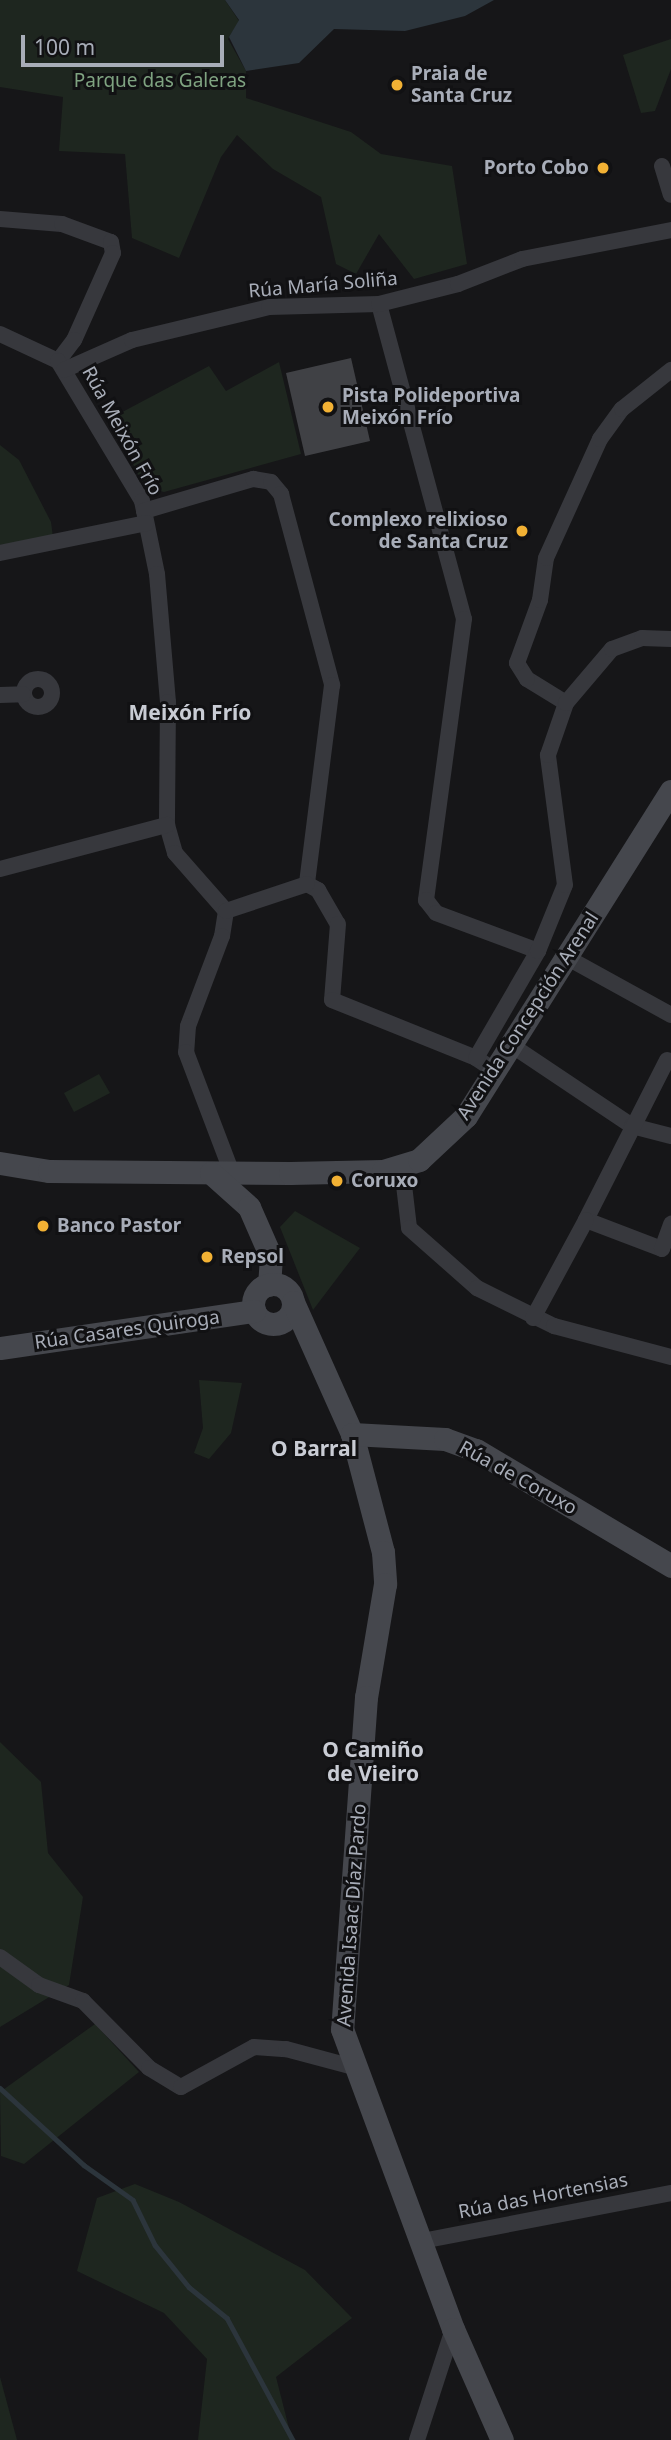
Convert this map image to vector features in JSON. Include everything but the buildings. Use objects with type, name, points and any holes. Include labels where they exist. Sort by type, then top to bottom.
[{"type":"street","points":[[662,166],[671,195]]},
{"type":"street","points":[[0,219],[62,224],[111,243],[113,253],[61,365],[0,334]]},
{"type":"street","name":"Rúa María Soliña","points":[[61,365],[132,340],[269,307],[379,304],[458,284],[522,259],[671,230]]},
{"type":"street","points":[[379,304],[464,618],[426,900],[436,913],[538,951]]},
{"type":"street","name":"Rúa Meixón Frío","points":[[61,365],[145,517],[157,574],[168,702],[167,825],[175,853],[226,911]]},
{"type":"street","points":[[566,703],[527,679],[517,663],[540,600],[546,558],[600,439],[621,409],[671,370]]},
{"type":"street","points":[[0,553],[145,517],[253,479],[271,482],[281,494],[332,685],[307,884]]},
{"type":"street","points":[[283,1300],[271,1257],[249,1207],[222,1173],[186,1052],[188,1026],[222,936],[226,911],[307,884],[318,890],[338,924],[332,1000],[485,1064],[538,951],[565,885],[548,755],[566,703],[612,649],[642,638],[671,639]]},
{"type":"street","points":[[0,695],[23,694]]},
{"type":"street","name":"Avenida Concepción Arenal","points":[[402,1168],[450,1135],[485,1064],[511,1045],[671,791]]},
{"type":"street","points":[[0,870],[167,825]]},
{"type":"street","points":[[566,957],[671,1015]]},
{"type":"street","points":[[511,1045],[632,1126],[671,1136]]},
{"type":"street","points":[[533,1318],[667,1060]]},
{"type":"street","points":[[0,1153],[49,1171]]},
{"type":"street","points":[[0,1163],[49,1171],[268,1173],[402,1168],[402,1207],[415,1236],[477,1288],[533,1318],[671,1357]]},
{"type":"street","points":[[268,1173],[256,1198],[283,1300]]},
{"type":"street","points":[[586,1220],[662,1249],[671,1224]]},
{"type":"street","name":"Rúa Casares Quiroga","points":[[0,1348],[254,1311],[255,1297],[283,1300]]},
{"type":"street","name":"Avenida Isaac Díaz Pardo","points":[[283,1300],[307,1334],[352,1434],[383,1552],[385,1584],[366,1697],[342,2029],[453,2329],[502,2440]]},
{"type":"street","name":"Rúa de Coruxo","points":[[352,1434],[445,1438],[476,1450],[671,1566]]},
{"type":"street","points":[[0,1957],[39,1984],[83,2001],[149,2068],[181,2087],[254,2047],[286,2049],[354,2067]]},
{"type":"street","name":"Rúa das Hortensias","points":[[422,2241],[671,2193]]},
{"type":"street","points":[[417,2440],[453,2329]]},
{"type":"green space","name":"Parque das Galeras","points":[[0,0],[225,0],[239,21],[228,39],[246,71],[246,98],[351,132],[381,154],[452,166],[467,264],[414,279],[379,234],[356,274],[336,264],[321,197],[273,169],[237,135],[221,157],[179,258],[132,238],[125,154],[59,151],[63,97],[0,87]]},
{"type":"green space","points":[[671,39],[671,69],[655,111],[641,113],[623,55]]},
{"type":"green space","points":[[279,362],[301,454],[164,492],[144,487],[111,418],[209,366],[226,391]]},
{"type":"green space","points":[[0,445],[19,460],[51,522],[53,537],[0,545]]},
{"type":"green space","points":[[99,1074],[110,1093],[74,1112],[64,1093]]},
{"type":"green space","points":[[295,1211],[360,1248],[313,1310],[280,1227]]},
{"type":"green space","points":[[199,1380],[242,1383],[231,1433],[209,1459],[194,1453],[203,1428]]},
{"type":"green space","points":[[0,1742],[41,1782],[48,1853],[83,1897],[69,1985],[0,2027]]},
{"type":"green space","points":[[95,2024],[139,2072],[24,2164],[1,2156],[0,2092]]},
{"type":"green space","points":[[135,2184],[179,2202],[305,2270],[352,2318],[276,2377],[292,2440],[198,2440],[207,2359],[164,2313],[77,2271],[97,2198]]},
{"type":"green space","points":[[0,2377],[17,2440],[0,2440]]},
{"type":"shaded area","points":[[225,0],[494,0],[465,16],[405,31],[334,29],[299,63],[246,71],[229,37],[239,20]]},
{"type":"waterway","points":[[0,2088],[84,2165],[133,2200],[155,2245],[189,2287],[227,2318],[293,2440]]},
{"type":"place","name":"Praia de Santa Cruz","points":[[397,85]]},
{"type":"place","name":"Porto Cobo","points":[[603,168]]},
{"type":"place","name":"Pista Polideportiva Meixón Frío","points":[[328,407]]},
{"type":"place","name":"Complexo relixioso de Santa Cruz","points":[[522,531]]},
{"type":"place","name":"Coruxo","points":[[337,1181]]},
{"type":"place","name":"Banco Pastor","points":[[43,1226]]},
{"type":"place","name":"Repsol","points":[[207,1257]]},
{"type":"district","name":"Meixón Frío","points":[[190,712]]},
{"type":"district","name":"O Barral","points":[[314,1448]]},
{"type":"district","name":"O Camiño de Vieiro","points":[[373,1761]]}]
